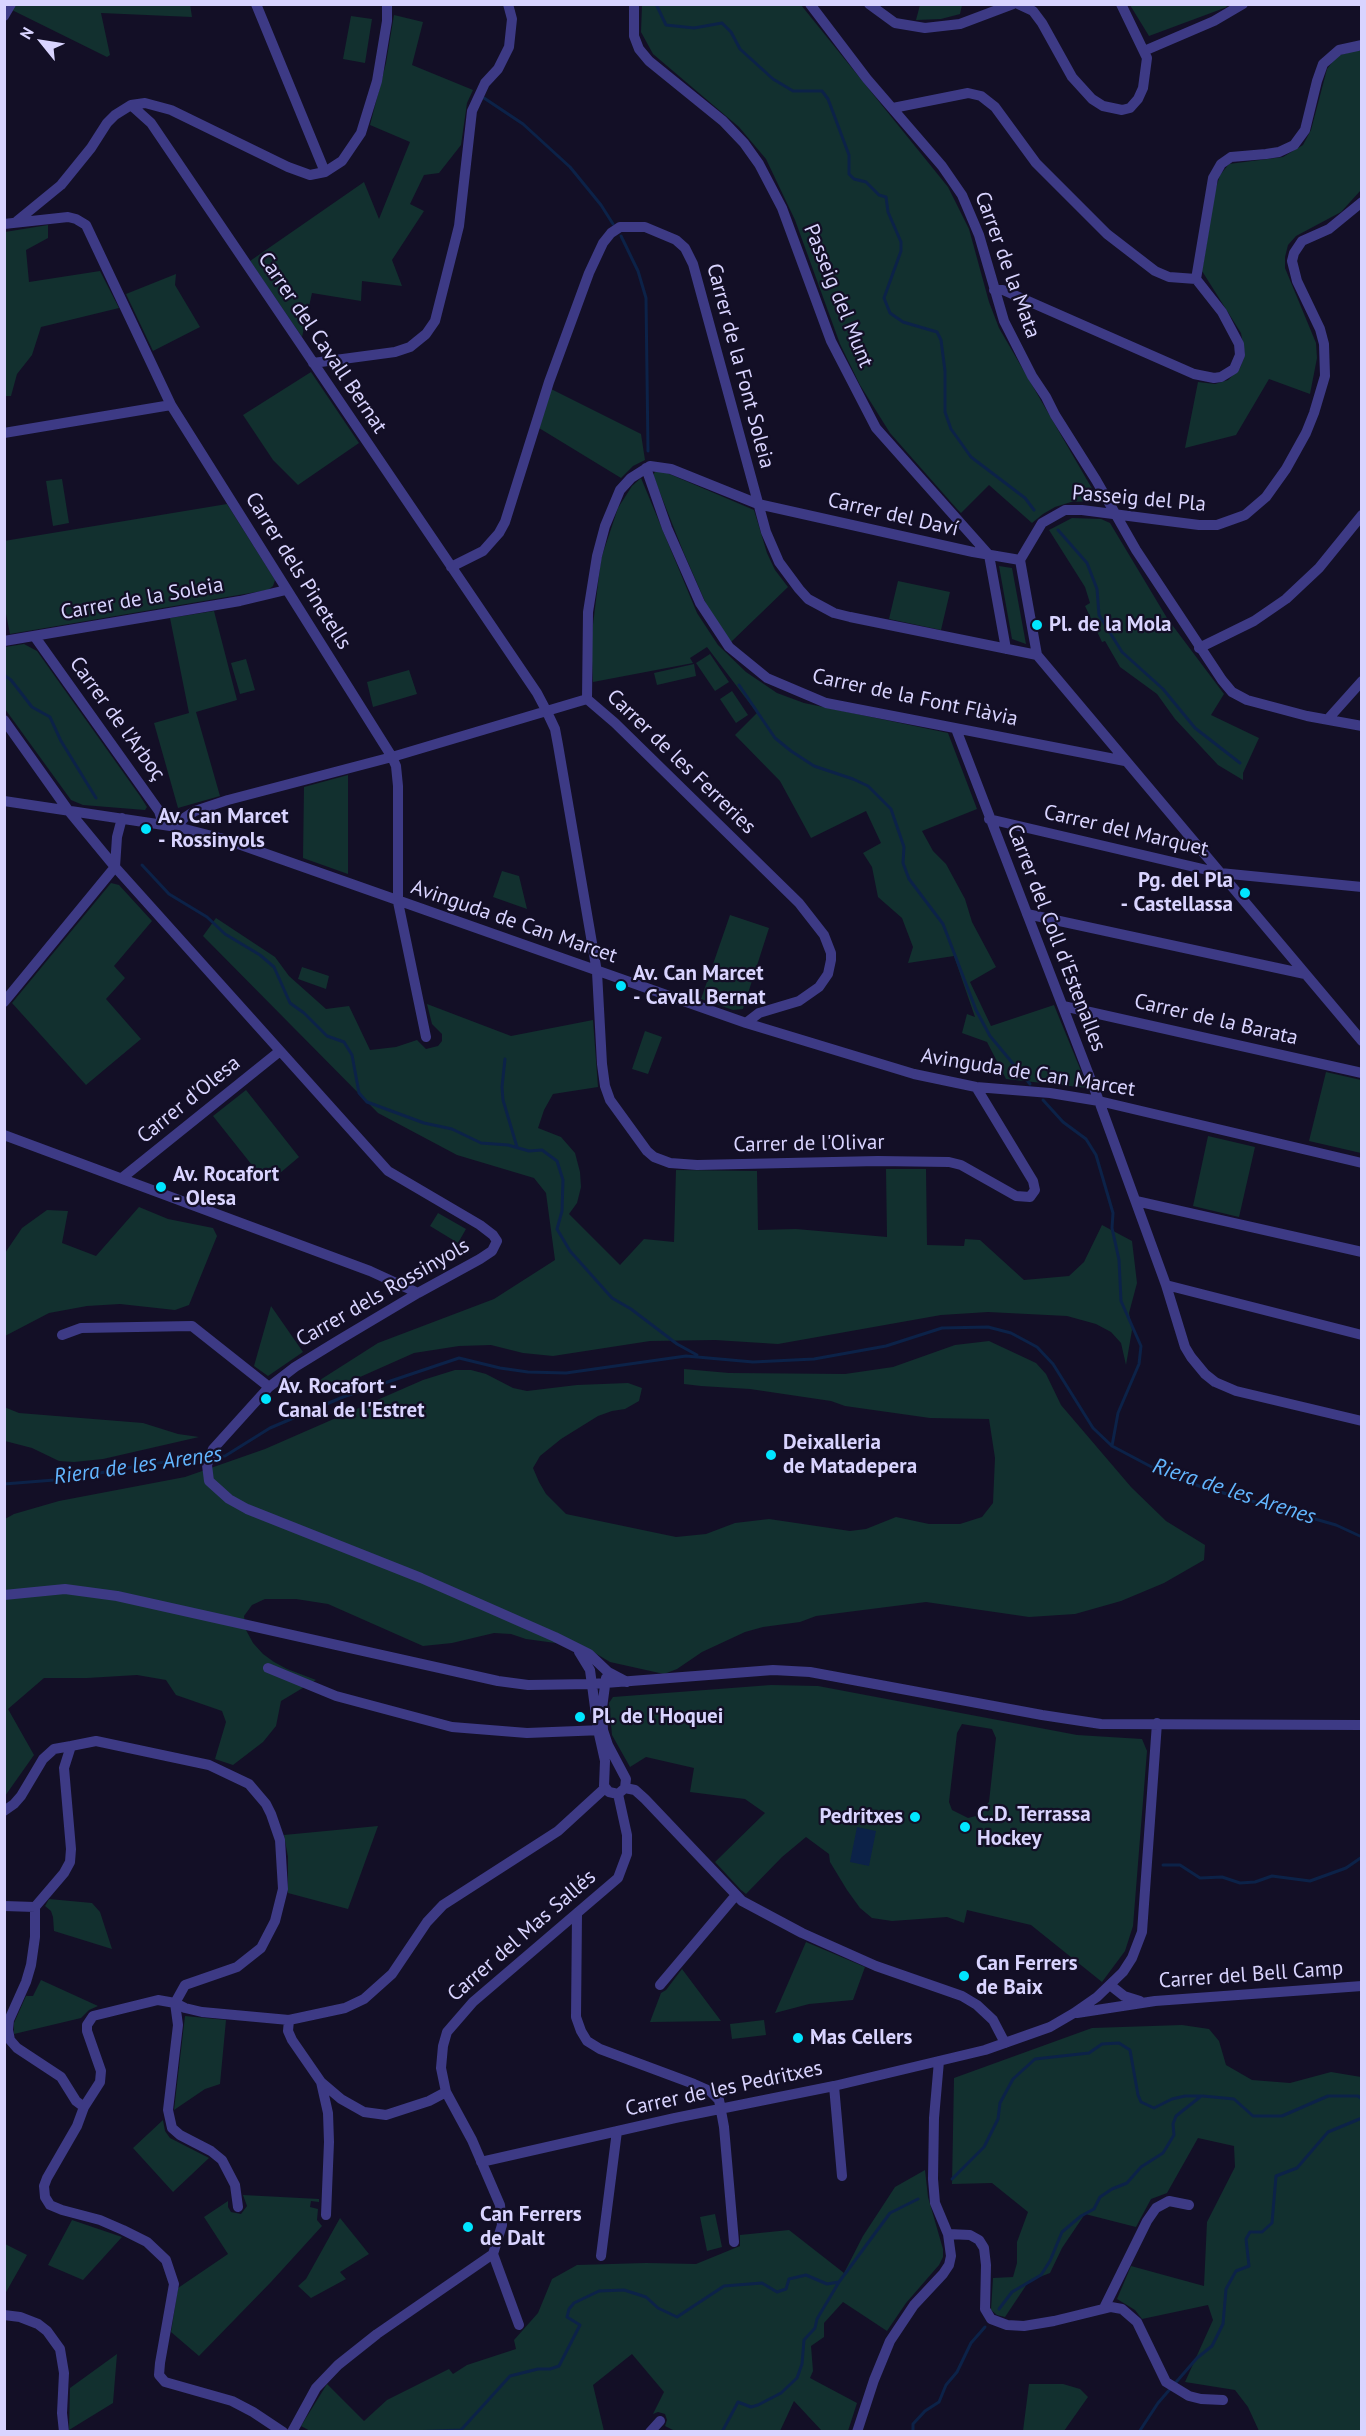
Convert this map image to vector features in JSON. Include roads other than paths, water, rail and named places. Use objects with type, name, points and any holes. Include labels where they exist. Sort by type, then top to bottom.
[{"type":"street","points":[[4,16],[11,4]]},
{"type":"street","points":[[256,4],[325,172]]},
{"type":"street","points":[[10,223],[61,185],[91,148],[107,123],[131,105],[145,103],[171,110],[288,168],[310,175],[325,172],[342,161],[361,133],[377,81],[387,21],[387,4]]},
{"type":"street","points":[[313,363],[395,352],[410,347],[426,334],[435,321],[459,226],[472,111],[485,82],[498,69],[509,47],[512,18],[508,4]]},
{"type":"street","name":"Passeig del Munt","points":[[634,4],[634,36],[639,49],[649,61],[723,121],[744,143],[763,171],[782,208],[831,341],[876,428],[989,555]]},
{"type":"street","name":"Carrer de la Mata","points":[[810,4],[867,79],[942,166],[962,195],[979,235],[1004,321],[1032,376],[1096,480],[1113,514],[1199,648],[1232,692],[1247,700],[1362,726]]},
{"type":"street","points":[[869,4],[895,23],[926,28],[960,24],[1013,4]]},
{"type":"street","points":[[1018,4],[1032,11],[1042,23],[1072,77],[1092,99],[1103,106],[1122,110],[1130,108],[1138,99],[1143,88],[1147,58],[1121,4]]},
{"type":"street","points":[[1144,51],[1214,21],[1243,4]]},
{"type":"street","points":[[1196,279],[1213,178],[1221,164],[1231,157],[1279,152],[1294,145],[1305,130],[1323,64],[1339,50],[1362,45]]},
{"type":"street","points":[[893,108],[968,93],[981,96],[994,107],[1036,164],[1107,234],[1155,271],[1169,277],[1196,279],[1222,312],[1239,344],[1240,355],[1234,369],[1221,377],[1194,374],[1003,290],[994,290]]},
{"type":"street","name":"Carrer del Cavall Bernat","points":[[131,105],[151,123],[537,693],[555,729],[597,972]]},
{"type":"street","name":"Passeig del Pla","points":[[1020,560],[1042,523],[1065,510],[1217,525],[1245,515],[1266,496],[1282,476],[1306,433],[1325,376],[1324,344],[1320,328],[1294,270],[1294,253],[1302,241],[1329,228],[1362,202]]},
{"type":"street","name":"Carrer dels Pinetells","points":[[10,223],[68,217],[86,225],[171,405],[392,757],[396,766],[398,786],[398,902],[426,1037]]},
{"type":"street","name":"Carrer de la Font Soleia","points":[[451,567],[483,551],[499,533],[505,522],[549,382],[589,273],[603,243],[620,227],[645,228],[667,235],[685,248],[693,264],[766,532],[789,578],[808,599],[834,613],[850,617],[1037,655]]},
{"type":"street","points":[[4,433],[171,405]]},
{"type":"street","name":"Carrer del Daví","points":[[646,468],[662,466],[758,504],[1020,560]]},
{"type":"street","points":[[587,699],[588,612],[597,556],[605,526],[620,490],[631,478],[646,468]]},
{"type":"street","name":"Carrer de la Font Flàvia","points":[[646,468],[671,538],[699,603],[729,647],[754,669],[786,688],[826,703],[1125,761]]},
{"type":"street","points":[[1199,648],[1254,621],[1286,599],[1319,568],[1362,515]]},
{"type":"street","points":[[989,555],[1006,649]]},
{"type":"street","points":[[1020,560],[1037,655],[1362,1041]]},
{"type":"street","name":"Carrer de la Soleia","points":[[4,641],[240,601],[286,590]]},
{"type":"street","name":"Carrer de l'Arboç","points":[[35,637],[159,811],[163,825]]},
{"type":"street","points":[[1328,719],[1362,681]]},
{"type":"street","name":"Carrer de les Ferreries","points":[[177,827],[184,818],[195,811],[228,800],[392,757],[587,699],[799,903],[824,935],[831,953],[831,960],[828,974],[819,987],[799,1001],[759,1013],[746,1023]]},
{"type":"street","name":"Carrer dels Rossinyols","points":[[4,720],[68,810],[115,867],[388,1171],[480,1225],[496,1238],[496,1246],[486,1255],[295,1367],[269,1387],[223,1436],[208,1457],[206,1472],[209,1481],[218,1491],[247,1509],[421,1578],[574,1647],[589,1654],[593,1663],[616,1678],[627,1682]]},
{"type":"street","name":"Carrer del Coll d'Estenalles","points":[[956,729],[1099,1101],[1166,1286],[1185,1347],[1198,1366],[1215,1382],[1236,1391],[1362,1421]]},
{"type":"street","name":"Avinguda de Can Marcet","points":[[4,801],[177,827],[224,839],[746,1023],[914,1074],[976,1087],[1050,1093],[1099,1101],[1362,1163]]},
{"type":"street","points":[[4,1002],[115,867],[117,837],[122,818]]},
{"type":"street","name":"Carrer del Marquet","points":[[989,819],[1220,873],[1362,886]]},
{"type":"street","points":[[1027,914],[1305,974]]},
{"type":"street","name":"Carrer de l'Olivar","points":[[597,972],[602,1064],[607,1093],[647,1151],[654,1157],[670,1163],[708,1165],[879,1161],[949,1162],[961,1165],[1016,1197],[1030,1197],[1035,1191],[1033,1181],[976,1087]]},
{"type":"street","name":"Carrer de la Barata","points":[[1063,1006],[1362,1073]]},
{"type":"street","name":"Carrer d'Olesa","points":[[122,1178],[280,1051]]},
{"type":"street","points":[[4,1135],[370,1271],[418,1293]]},
{"type":"street","points":[[1136,1201],[1362,1252]]},
{"type":"street","points":[[1166,1286],[1362,1335]]},
{"type":"street","points":[[62,1335],[81,1329],[192,1326],[269,1387]]},
{"type":"street","points":[[4,1594],[65,1589],[117,1596],[498,1681],[528,1685],[571,1686],[773,1670],[810,1672],[1101,1724],[1362,1725]]},
{"type":"street","points":[[571,1686],[585,1674],[593,1663]]},
{"type":"street","points":[[593,1663],[604,1672],[606,1683],[600,1730],[626,1779],[621,1791]]},
{"type":"street","points":[[593,1663],[592,1684],[604,1757],[605,1783],[609,1792],[635,1790],[736,1895],[749,1905],[827,1944],[886,1970],[962,1996],[977,2005],[993,2020],[1005,2043]]},
{"type":"street","points":[[268,1668],[336,1696],[452,1727],[499,1733],[600,1730]]},
{"type":"street","name":"Carrer de les Pedritxes","points":[[481,2162],[834,2086],[939,2061],[1005,2043],[1050,2027],[1074,2013],[1123,1972],[1132,1958],[1142,1932],[1157,1724]]},
{"type":"street","points":[[4,1811],[21,1796],[43,1759],[54,1749],[96,1741],[209,1766],[249,1784],[266,1804],[279,1840],[283,1889],[281,1904],[270,1933],[261,1948],[237,1967],[185,1985],[175,2003],[178,2025],[168,2110],[172,2128],[222,2160],[235,2185],[238,2207]]},
{"type":"street","points":[[71,1746],[64,1768],[71,1849],[70,1862],[64,1873],[35,1906],[31,1965],[26,1983],[9,2020],[8,2030],[10,2040],[17,2048],[62,2077],[76,2101],[84,2107]]},
{"type":"street","points":[[283,2432],[232,2401],[165,2382],[159,2374],[160,2363],[174,2284],[166,2260],[147,2242],[100,2220],[50,2205],[45,2197],[44,2186],[47,2178],[77,2126],[84,2107],[100,2082],[99,2060],[87,2031],[89,2019],[97,2014],[158,2000],[202,2012],[289,2020],[345,2008],[364,1999],[392,1974],[427,1923],[443,1905],[558,1831],[605,1783],[613,1771],[621,1773]]},
{"type":"street","name":"Carrer del Mas Sallés","points":[[493,2254],[502,2225],[500,2205],[446,2092],[441,2056],[447,2032],[480,1995],[618,1878],[627,1854],[627,1835],[621,1791]]},
{"type":"street","points":[[660,1985],[736,1895]]},
{"type":"street","points":[[4,1906],[35,1906]]},
{"type":"street","points":[[577,1914],[576,2016],[587,2041],[600,2049],[710,2091],[719,2100],[722,2109],[734,2242]]},
{"type":"street","points":[[1110,1985],[1124,1996],[1143,2002]]},
{"type":"street","name":"Carrer del Bell Camp","points":[[1143,2002],[1362,1986]]},
{"type":"street","name":"Carrer de les Pedritxes","points":[[1074,2013],[1143,2002]]},
{"type":"street","points":[[289,2020],[288,2031],[292,2040],[321,2082],[364,2112],[378,2116],[404,2110],[446,2092]]},
{"type":"street","points":[[857,2432],[874,2380],[891,2341],[914,2305],[949,2265],[951,2256],[948,2234],[935,2203],[933,2179],[934,2118],[939,2061]]},
{"type":"street","points":[[321,2082],[328,2114],[326,2215]]},
{"type":"street","points":[[834,2086],[842,2176]]},
{"type":"street","points":[[601,2256],[617,2131]]},
{"type":"street","points":[[1104,2308],[1147,2221],[1156,2208],[1169,2201],[1189,2205]]},
{"type":"street","points":[[948,2234],[970,2235],[979,2240],[984,2248],[987,2265],[985,2309],[991,2319],[1007,2325],[1024,2326],[1104,2308],[1122,2309],[1137,2322],[1166,2382],[1189,2396],[1201,2400],[1223,2400]]},
{"type":"street","points":[[292,2432],[316,2388],[333,2370],[377,2334],[493,2254],[519,2325]]},
{"type":"street","points":[[4,2314],[38,2324],[47,2331],[60,2349],[64,2373],[62,2414],[64,2432]]},
{"type":"street","points":[[650,2432],[660,2421]]},
{"type":"water","points":[[857,1827],[876,1831],[869,1866],[850,1862]]},
{"type":"waterway","points":[[656,4],[666,25],[694,28],[722,23],[731,32],[740,49],[773,79],[793,91],[822,91],[828,99],[849,155],[849,174],[854,179],[866,182],[879,195],[886,197],[888,212],[901,242],[901,251],[884,298],[890,313],[903,322],[937,332],[941,340],[945,371],[945,412],[951,429],[971,457],[1025,498],[1034,510]]},
{"type":"waterway","points":[[484,98],[523,124],[570,167],[601,205],[613,224]]},
{"type":"waterway","points":[[621,236],[638,271],[646,298],[648,451]]},
{"type":"waterway","points":[[1058,530],[1087,563],[1097,589],[1099,615],[1122,652],[1163,689],[1195,728],[1240,763]]},
{"type":"waterway","points":[[4,675],[11,680],[32,707],[50,717],[61,741],[96,798]]},
{"type":"waterway","points":[[739,685],[775,738],[814,766],[868,786],[891,809],[904,847],[903,863],[909,879],[943,924],[976,1010],[990,1036],[1030,1084]]},
{"type":"waterway","points":[[142,865],[169,894],[207,917],[225,934],[260,955],[274,967],[290,1003],[304,1013],[327,1036],[344,1042],[352,1055],[359,1093],[367,1102],[424,1123],[452,1129],[481,1143],[508,1145],[529,1151],[542,1150],[557,1161],[563,1180],[562,1211],[557,1229],[570,1251],[612,1298],[631,1309],[677,1344],[697,1355]]},
{"type":"waterway","points":[[505,1059],[503,1100],[517,1147]]},
{"type":"waterway","points":[[1043,1100],[1063,1122],[1086,1139],[1096,1155],[1113,1213],[1112,1228],[1119,1260],[1121,1301],[1141,1346],[1139,1364],[1118,1413],[1112,1446]]},
{"type":"waterway","name":"Riera de les Arenes","points":[[214,1457],[225,1456],[270,1428],[343,1397],[459,1358],[528,1372],[566,1373],[686,1356],[753,1362],[814,1359],[886,1346],[942,1328],[988,1327],[1011,1333],[1037,1347],[1053,1364],[1093,1428],[1112,1446],[1163,1473],[1199,1486],[1336,1525],[1362,1537]]},
{"type":"waterway","name":"Riera de les Arenes","points":[[4,1484],[67,1479],[149,1464],[208,1457]]},
{"type":"waterway","points":[[1163,1865],[1180,1865],[1200,1878],[1222,1877],[1240,1883],[1255,1882],[1272,1876],[1310,1881],[1346,1868],[1362,1857]]},
{"type":"waterway","points":[[952,2179],[984,2147],[998,2119],[1000,2103],[1013,2079],[1035,2059],[1089,2053],[1102,2044],[1119,2043],[1130,2050],[1138,2095],[1141,2102],[1154,2108],[1172,2099],[1203,2096],[1234,2099],[1253,2116],[1282,2116],[1328,2096],[1358,2096],[1362,2099]]},
{"type":"waterway","points":[[999,2309],[1012,2292],[1041,2275],[1050,2261],[1062,2232],[1081,2216],[1094,2209],[1100,2197],[1127,2183],[1141,2167],[1163,2153],[1174,2135],[1173,2124],[1176,2116],[1200,2097]]},
{"type":"waterway","points":[[1139,2432],[1158,2403],[1197,2358],[1212,2346],[1223,2324],[1226,2289],[1236,2271],[1249,2266],[1246,2239],[1250,2232],[1262,2232],[1272,2223],[1276,2176],[1297,2168],[1328,2132],[1362,2118]]},
{"type":"waterway","points":[[411,2432],[461,2430],[510,2376],[559,2366],[580,2325],[567,2317],[569,2309],[574,2303],[599,2291],[624,2290],[646,2297],[658,2308],[677,2317],[724,2286],[762,2283],[777,2292],[786,2289],[789,2279],[806,2275],[827,2284],[839,2282],[890,2213],[918,2199]]},
{"type":"waterway","points":[[722,2432],[738,2402],[751,2407],[758,2405],[781,2393],[797,2378],[802,2364],[804,2340],[815,2328],[817,2319],[839,2282]]},
{"type":"waterway","points":[[913,2432],[913,2424],[925,2411],[939,2402],[946,2385],[957,2372],[971,2343],[985,2327]]},
{"type":"place","name":"Pl. de la Mola","points":[[1037,625]]},
{"type":"place","name":"Av. Can Marcet - Rossinyols","points":[[146,829]]},
{"type":"place","name":"Pg. del Pla - Castellassa","points":[[1245,893]]},
{"type":"place","name":"Av. Can Marcet - Cavall Bernat","points":[[621,986]]},
{"type":"place","name":"Av. Rocafort - Olesa","points":[[161,1187]]},
{"type":"place","name":"Av. Rocafort - Canal de l'Estret","points":[[266,1399]]},
{"type":"place","name":"Deixalleria de Matadepera","points":[[771,1455]]},
{"type":"place","name":"Pl. de l'Hoquei","points":[[580,1717]]},
{"type":"place","name":"Pedritxes","points":[[915,1817]]},
{"type":"place","name":"C.D. Terrassa Hockey","points":[[965,1827]]},
{"type":"place","name":"Can Ferrers de Baix","points":[[964,1976]]},
{"type":"place","name":"Mas Cellers","points":[[798,2038]]},
{"type":"place","name":"Can Ferrers de Dalt","points":[[468,2227]]}]
